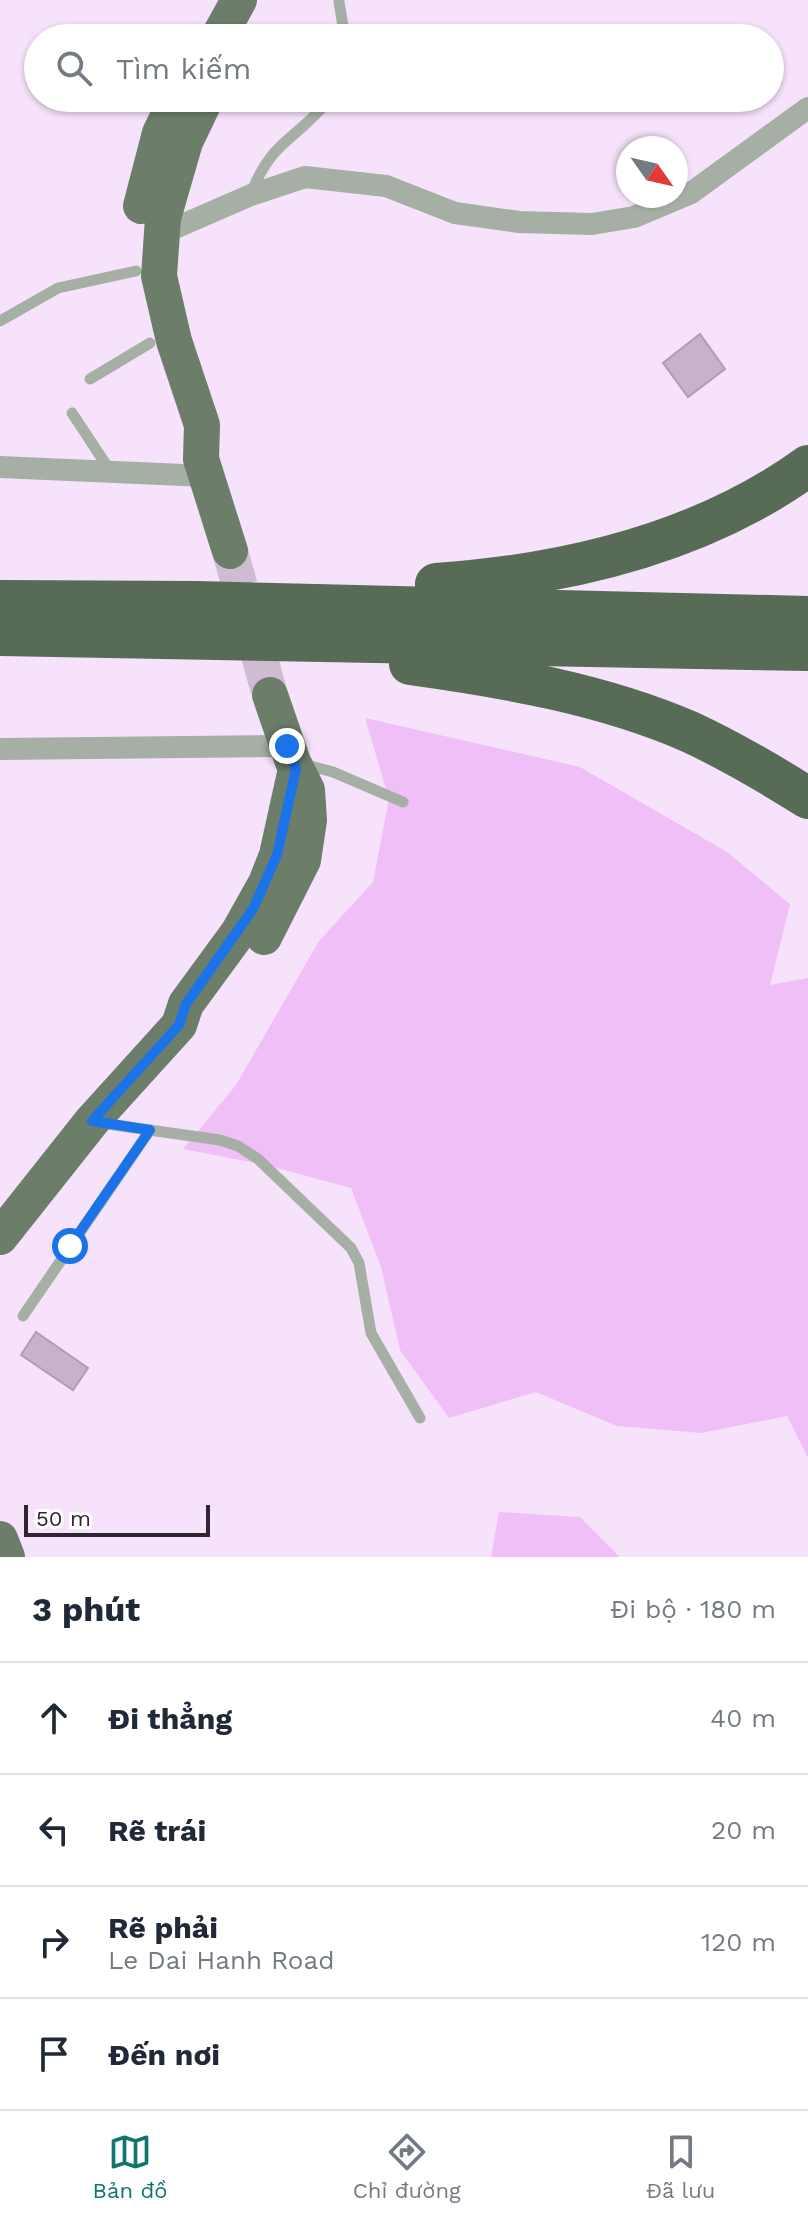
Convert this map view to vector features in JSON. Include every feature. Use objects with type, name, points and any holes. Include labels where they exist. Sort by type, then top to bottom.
[{"type":"highway","points":[[0,635],[200,619],[491,580],[605,558],[709,523],[808,466]]},
{"type":"highway","points":[[0,601],[200,619],[808,650]]},
{"type":"highway","points":[[200,619],[808,617]]},
{"type":"highway","points":[[200,619],[501,676],[602,703],[687,731],[753,763],[808,798]]},
{"type":"main road","points":[[226,24],[239,0]]},
{"type":"main road","points":[[170,112],[160,133],[141,209],[136,271],[150,343],[180,436],[204,468]]},
{"type":"main road","points":[[199,112],[185,142],[159,235],[159,276],[174,341],[202,425],[204,468],[230,551]]},
{"type":"main road","points":[[0,1237],[92,1121],[179,1025],[202,1016],[228,989],[258,947],[291,890],[303,860],[309,820],[307,790],[292,759],[270,695]]},
{"type":"main road","points":[[0,1539],[7,1557]]},
{"type":"street","points":[[159,235],[251,195],[305,177],[386,186],[455,213],[519,222],[592,224],[634,217],[691,193],[808,108]]},
{"type":"street","points":[[0,467],[112,473],[204,468]]},
{"type":"street","points":[[0,749],[292,759]]},
{"type":"lane","points":[[339,2],[343,24]]},
{"type":"lane","points":[[251,195],[261,166],[276,146],[318,112]]},
{"type":"lane","points":[[0,321],[58,288],[136,271]]},
{"type":"lane","points":[[90,379],[150,343]]},
{"type":"lane","points":[[72,413],[112,473]]},
{"type":"lane","points":[[292,759],[333,772],[403,802]]},
{"type":"lane","points":[[92,1121],[238,1146],[258,1159],[351,1248],[359,1263],[371,1333],[420,1418]]},
{"type":"lane","points":[[23,1316],[150,1130]]},
{"type":"shaded area","points":[[365,718],[580,767],[727,852],[790,904],[770,985],[808,978],[808,1458],[787,1416],[701,1433],[617,1426],[536,1392],[449,1418],[400,1350],[381,1267],[351,1188],[266,1165],[183,1149],[236,1085],[319,941],[373,882],[389,799]]},
{"type":"shaded area","points":[[499,1512],[580,1517],[620,1557],[491,1557]]},
{"type":"building","points":[[700,334],[725,369],[688,397],[663,363]]},
{"type":"building","points":[[36,1332],[88,1368],[73,1390],[21,1355]]},
{"type":"tunnel","points":[[230,551],[270,695]]},
{"type":"route","points":[[70,1246],[150,1130],[92,1121],[179,1025],[186,1004],[238,933],[266,883],[277,855],[284,811],[296,769],[287,746]]}]
